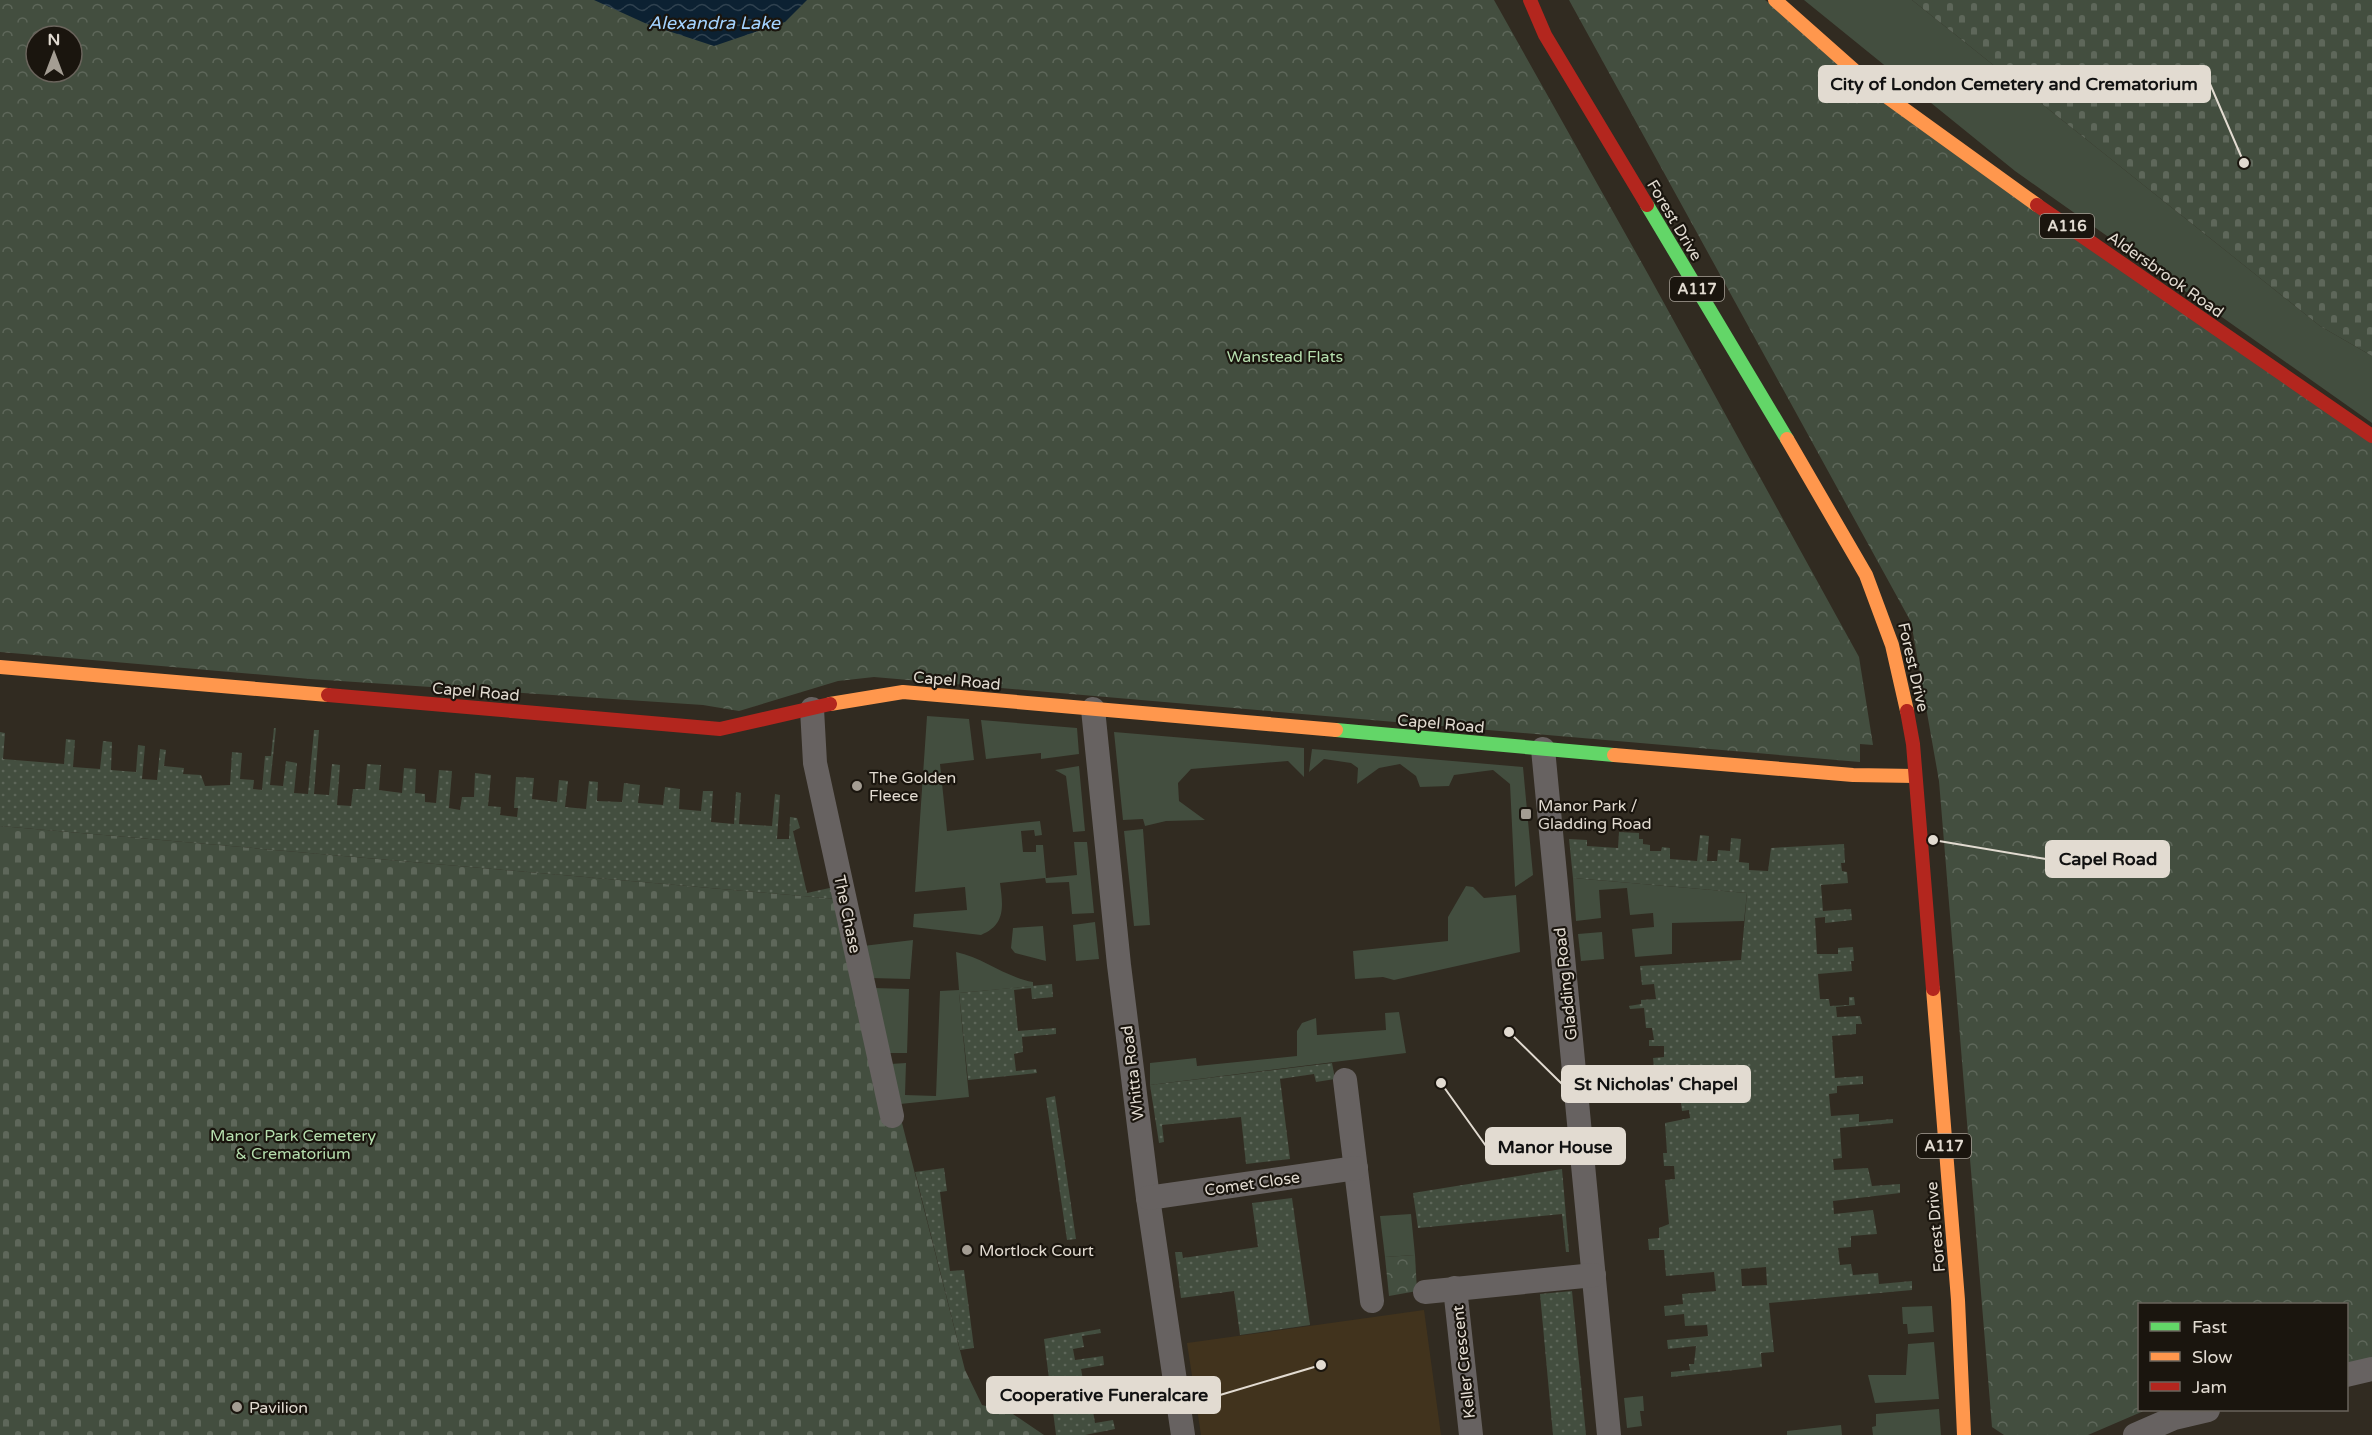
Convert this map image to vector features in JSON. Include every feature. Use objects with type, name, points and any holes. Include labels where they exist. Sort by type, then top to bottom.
[{"type":"main road","name":"Forest Drive","points":[[1530,0],[1545,35],[1868,576],[1898,656],[1913,744],[1958,1300],[1964,1435]]},
{"type":"main road","name":"Aldersbrook Road","points":[[1775,0],[1872,86],[1978,165],[2372,436]]},
{"type":"main road","name":"Capel Road","points":[[0,667],[720,729],[755,724],[858,695],[903,692],[1852,775],[1915,776]]},
{"type":"street","name":"The Chase","points":[[812,709],[814,762],[892,1116]]},
{"type":"street","name":"Whitta Road","points":[[1094,709],[1119,965],[1148,1198],[1184,1435]]},
{"type":"street","name":"Gladding Road","points":[[1543,748],[1609,1435]]},
{"type":"street","points":[[1345,1080],[1372,1301]]},
{"type":"street","name":"Comet Close","points":[[1148,1198],[1356,1168]]},
{"type":"street","name":"Keller Crescent","points":[[1425,1292],[1594,1275]]},
{"type":"street","name":"Keller Crescent","points":[[1455,1288],[1471,1435]]},
{"type":"street","points":[[2348,1375],[2372,1369]]},
{"type":"street","points":[[2135,1435],[2174,1418],[2204,1411]]},
{"type":"shaded area","points":[[1424,1310],[1441,1435],[1201,1435],[1187,1343]]},
{"type":"green space","name":"Wanstead Flats","points":[[0,0],[1494,0],[1859,657],[1873,745],[1860,744],[1860,762],[874,677],[838,681],[739,711],[703,705],[310,679],[0,652]]},
{"type":"green space","points":[[1569,0],[1765,0],[2372,442],[2372,1358],[2348,1363],[2348,1303],[2138,1303],[2138,1411],[2144,1411],[2088,1435],[2004,1435],[1992,1427],[1939,781],[1911,622]]},
{"type":"green space","points":[[1804,0],[1912,0],[2320,326],[2372,356],[2372,423],[2015,171]]},
{"type":"green space","points":[[1912,0],[2372,0],[2372,356],[2320,326]]},
{"type":"green space","points":[[927,716],[969,719],[974,760],[940,764],[947,831],[1040,821],[1042,835],[1035,836],[1034,830],[1021,831],[1023,852],[1036,852],[1036,845],[1043,845],[1046,878],[1077,875],[1074,842],[1087,842],[1094,913],[1072,914],[1069,882],[1046,883],[1045,878],[1000,883],[1002,907],[999,920],[989,931],[981,935],[913,927],[914,914],[967,910],[965,887],[915,892]]},
{"type":"green space","points":[[981,720],[1077,728],[1079,754],[1041,759],[1041,753],[986,759]]},
{"type":"green space","points":[[274,728],[276,728],[270,785],[283,786],[286,761],[297,763],[294,793],[308,794],[314,730],[319,730],[314,794],[329,795],[332,764],[340,765],[337,805],[351,806],[353,789],[365,789],[367,764],[381,765],[379,790],[402,793],[404,768],[416,769],[415,793],[425,794],[425,802],[436,803],[439,770],[452,771],[449,808],[460,810],[462,797],[474,797],[475,773],[491,775],[488,806],[501,807],[500,815],[517,817],[518,808],[514,808],[516,777],[534,778],[532,799],[557,802],[559,780],[568,781],[565,807],[586,809],[589,781],[598,782],[597,801],[622,802],[624,783],[640,785],[638,803],[663,805],[665,787],[680,789],[679,809],[701,811],[703,791],[713,791],[711,822],[734,824],[736,792],[741,793],[739,824],[772,826],[775,794],[780,795],[777,839],[789,839],[790,817],[797,818],[800,828],[793,831],[807,893],[834,887],[837,899],[0,826],[0,732],[5,733],[3,759],[64,764],[66,739],[75,740],[73,767],[100,769],[103,741],[112,742],[111,770],[136,772],[138,745],[145,746],[142,779],[157,780],[160,749],[166,750],[164,766],[184,768],[183,774],[201,775],[205,786],[230,785],[232,752],[242,753],[240,779],[254,780],[253,789],[262,790],[265,756],[271,756]]},
{"type":"green space","points":[[1114,732],[1304,748],[1304,777],[1288,761],[1191,769],[1178,783],[1179,801],[1205,820],[1166,821],[1145,826],[1143,819],[1123,820]]},
{"type":"green space","points":[[1312,749],[1523,767],[1533,875],[1515,887],[1510,784],[1493,770],[1454,775],[1449,786],[1420,787],[1416,776],[1400,764],[1379,768],[1357,784],[1358,768],[1351,763],[1324,759],[1309,772]]},
{"type":"green space","points":[[1079,766],[1085,831],[1073,832],[1066,776],[1055,770]]},
{"type":"green space","name":"Manor Park Cemetery & Crematorium","points":[[0,826],[837,899],[883,1124],[902,1123],[965,1370],[982,1405],[1010,1412],[1044,1435],[0,1435]]},
{"type":"green space","points":[[1143,829],[1150,925],[1134,926],[1124,831]]},
{"type":"green space","points":[[1619,832],[1639,833],[1639,839],[1643,839],[1643,844],[1650,845],[1650,851],[1661,851],[1662,847],[1670,848],[1670,859],[1697,861],[1700,835],[1709,836],[1707,861],[1717,861],[1718,850],[1730,851],[1731,838],[1741,839],[1739,862],[1749,863],[1749,870],[1768,871],[1771,848],[1844,844],[1845,863],[1841,863],[1842,871],[1847,872],[1848,883],[1821,885],[1823,911],[1851,909],[1852,920],[1825,923],[1825,917],[1815,918],[1817,954],[1838,954],[1838,948],[1853,947],[1852,971],[1818,974],[1820,999],[1829,999],[1830,1006],[1849,1005],[1849,997],[1854,997],[1855,1005],[1836,1007],[1837,1017],[1860,1016],[1862,1024],[1856,1024],[1856,1034],[1832,1036],[1835,1078],[1863,1076],[1863,1084],[1837,1086],[1837,1093],[1829,1094],[1831,1116],[1859,1114],[1859,1122],[1893,1119],[1893,1123],[1840,1128],[1842,1158],[1833,1159],[1834,1170],[1868,1168],[1872,1186],[1900,1184],[1900,1193],[1833,1201],[1834,1214],[1873,1210],[1877,1234],[1851,1236],[1851,1247],[1838,1248],[1840,1265],[1851,1264],[1853,1275],[1878,1273],[1879,1284],[1912,1281],[1912,1290],[1769,1303],[1774,1352],[1761,1353],[1762,1367],[1671,1377],[1671,1372],[1690,1370],[1689,1364],[1694,1364],[1696,1346],[1668,1349],[1667,1340],[1708,1336],[1707,1325],[1685,1326],[1684,1314],[1665,1316],[1664,1306],[1683,1304],[1682,1294],[1716,1291],[1714,1272],[1666,1276],[1664,1250],[1649,1250],[1648,1239],[1659,1238],[1659,1228],[1669,1224],[1665,1180],[1675,1179],[1674,1166],[1664,1166],[1663,1153],[1667,1153],[1665,1123],[1690,1118],[1689,1110],[1682,1111],[1681,1103],[1673,1103],[1672,1096],[1649,1098],[1647,1069],[1654,1068],[1653,1058],[1664,1057],[1664,1046],[1649,1046],[1649,1040],[1654,1040],[1652,1028],[1646,1028],[1644,1008],[1630,1009],[1629,1006],[1641,1004],[1641,1000],[1656,999],[1654,984],[1642,985],[1640,966],[1741,960],[1747,893],[1573,878],[1569,839],[1587,840],[1587,846],[1618,848]],"holes":[[[1766,1267],[1767,1285],[1742,1286],[1741,1269]]]},
{"type":"green space","points":[[1573,878],[1747,893],[1744,921],[1672,923],[1672,954],[1635,957],[1632,929],[1654,927],[1653,913],[1630,915],[1627,888],[1599,890],[1601,918],[1576,921]]},
{"type":"green space","points":[[1466,886],[1473,887],[1484,898],[1516,895],[1520,952],[1394,980],[1383,977],[1355,979],[1353,951],[1448,941],[1448,917]]},
{"type":"green space","points":[[1095,922],[1099,959],[1076,961],[1073,925]]},
{"type":"green space","points":[[1043,926],[1046,961],[1015,953],[1011,948],[1013,928]]},
{"type":"green space","points":[[1602,932],[1604,959],[1581,961],[1578,934]]},
{"type":"green space","points":[[913,940],[910,979],[871,978],[863,946]]},
{"type":"green space","points":[[956,952],[1033,982],[1033,986],[959,993],[969,1097],[900,1104],[890,1064],[906,1063],[905,1095],[936,1096],[940,991],[959,990]]},
{"type":"green space","points":[[1052,984],[1053,997],[1032,999],[1031,988],[1014,990],[1018,1031],[1056,1028],[1056,1034],[1022,1037],[1023,1052],[1014,1054],[1016,1071],[1036,1069],[1037,1073],[968,1080],[959,993]]},
{"type":"green space","points":[[873,988],[909,989],[907,1053],[888,1053]]},
{"type":"green space","points":[[1399,1012],[1406,1053],[1150,1085],[1150,1063],[1196,1058],[1197,1066],[1297,1056],[1297,1031],[1302,1023],[1316,1018],[1317,1035],[1386,1030],[1385,1013]]},
{"type":"green space","points":[[1332,1063],[1335,1079],[1316,1082],[1314,1074],[1280,1079],[1290,1159],[1246,1164],[1241,1117],[1162,1125],[1164,1142],[1159,1143],[1150,1085]]},
{"type":"green space","points":[[1055,1096],[1076,1239],[1067,1240],[1046,1098]]},
{"type":"green space","points":[[944,1168],[947,1191],[940,1192],[950,1271],[964,1270],[974,1348],[960,1350],[915,1172]]},
{"type":"green space","points":[[1562,1169],[1569,1252],[1566,1252],[1562,1214],[1418,1228],[1413,1193]]},
{"type":"green space","points":[[1292,1198],[1310,1325],[1240,1335],[1234,1291],[1181,1298],[1175,1252],[1182,1252],[1183,1258],[1258,1247],[1252,1203]]},
{"type":"green space","points":[[1411,1214],[1415,1255],[1385,1257],[1380,1216]]},
{"type":"green space","points":[[1415,1255],[1417,1291],[1389,1296],[1385,1257]]},
{"type":"green space","points":[[1572,1291],[1586,1435],[1553,1435],[1540,1294]]},
{"type":"green space","points":[[1932,1306],[1934,1332],[1908,1334],[1907,1324],[1903,1324],[1902,1307]]},
{"type":"green space","points":[[1100,1329],[1101,1333],[1082,1336],[1084,1347],[1073,1349],[1075,1360],[1103,1356],[1104,1365],[1081,1369],[1083,1380],[1078,1382],[1079,1392],[1108,1388],[1110,1397],[1080,1402],[1081,1412],[1093,1411],[1095,1423],[1113,1420],[1115,1429],[1085,1435],[1056,1435],[1044,1339]]},
{"type":"green space","points":[[1934,1342],[1939,1399],[1875,1403],[1868,1375],[1906,1375],[1908,1344]]},
{"type":"green space","points":[[1643,1396],[1644,1411],[1640,1411],[1642,1426],[1627,1428],[1624,1398]]},
{"type":"green space","points":[[1939,1409],[1941,1435],[1873,1435],[1872,1427],[1876,1426],[1876,1414]]},
{"type":"green space","points":[[1841,1425],[1842,1435],[1787,1435],[1787,1431]]},
{"type":"water","name":"Alexandra Lake","points":[[594,0],[807,0],[785,22],[714,46],[647,24]]},
{"type":"traffic: fast","points":[[1647,205],[1787,439]]},
{"type":"traffic: fast","points":[[1336,730],[1614,755]]},
{"type":"traffic: slow","points":[[1775,0],[1872,86],[2037,205]]},
{"type":"traffic: slow","points":[[1787,439],[1866,575],[1892,645],[1907,711]]},
{"type":"traffic: slow","points":[[0,667],[328,695]]},
{"type":"traffic: slow","points":[[830,704],[903,692],[1336,730]]},
{"type":"traffic: slow","points":[[1614,755],[1853,775],[1915,776]]},
{"type":"traffic: slow","points":[[1933,989],[1958,1300],[1964,1435]]},
{"type":"traffic: jam","points":[[1530,0],[1545,35],[1647,205]]},
{"type":"traffic: jam","points":[[2037,205],[2372,436]]},
{"type":"traffic: jam","points":[[328,695],[720,729],[830,704]]},
{"type":"traffic: jam","points":[[1907,711],[1913,744],[1933,989]]},
{"type":"place","name":"City of London Cemetery and Crematorium","points":[[2244,163]]},
{"type":"place","name":"The Golden Fleece","points":[[857,786]]},
{"type":"place","name":"Manor Park / Gladding Road","points":[[1526,814]]},
{"type":"place","name":"Capel Road","points":[[1933,840]]},
{"type":"place","name":"St Nicholas' Chapel","points":[[1509,1032]]},
{"type":"place","name":"Manor House","points":[[1441,1083]]},
{"type":"place","name":"Mortlock Court","points":[[967,1250]]},
{"type":"place","name":"Cooperative Funeralcare","points":[[1321,1365]]},
{"type":"place","name":"Pavilion","points":[[237,1407]]}]
